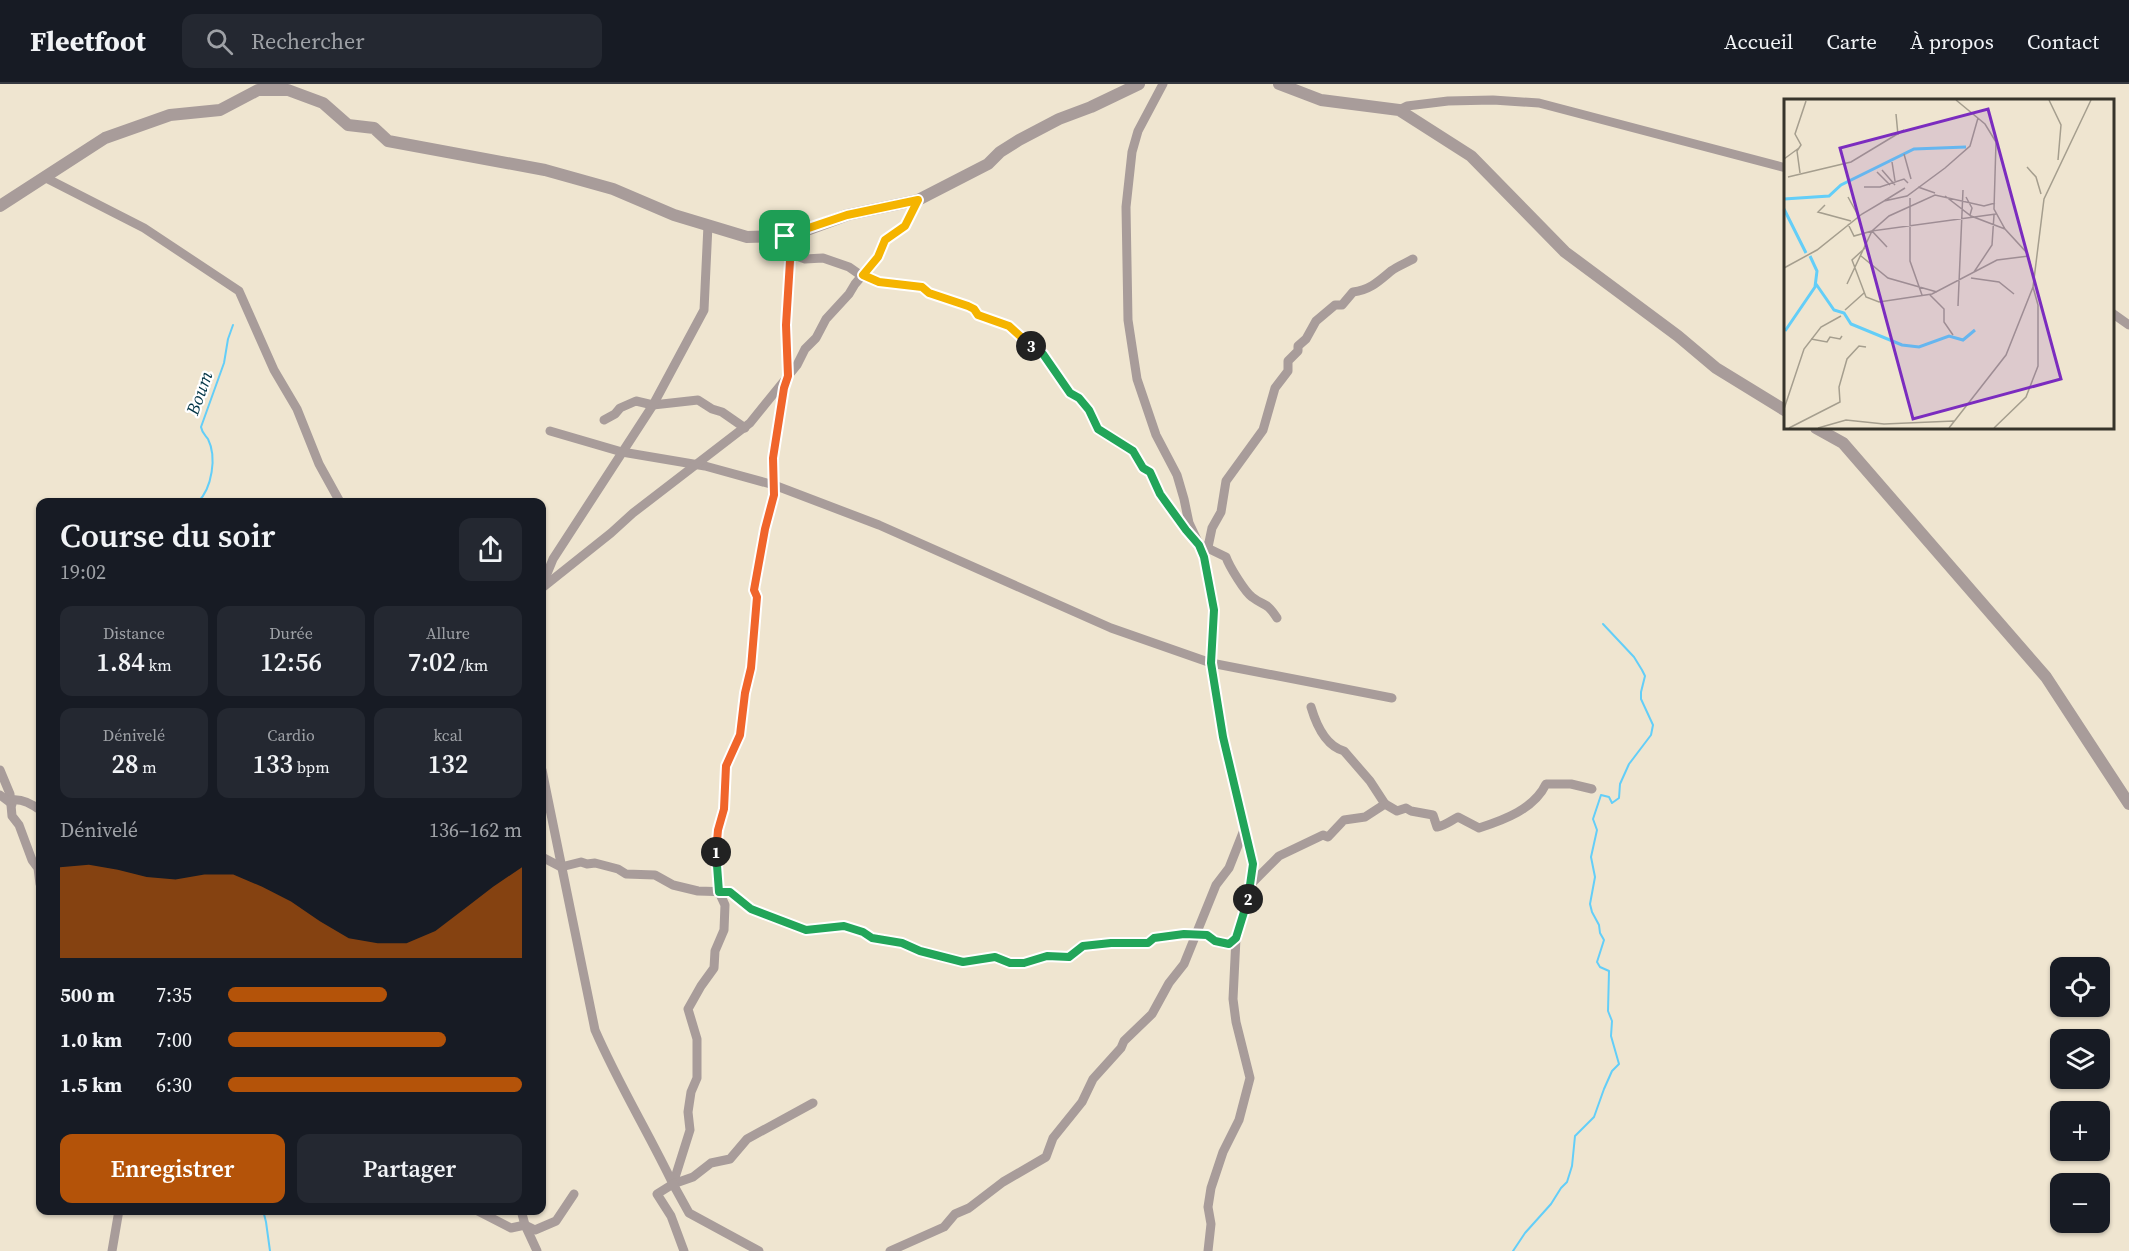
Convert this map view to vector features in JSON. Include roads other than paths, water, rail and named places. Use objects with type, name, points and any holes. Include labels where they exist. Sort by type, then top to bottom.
[{"type":"street","points":[[0,206],[105,138],[170,115],[220,110],[258,90],[288,90],[323,103],[348,125],[374,128],[388,141],[544,170],[613,189],[674,215],[747,237],[785,236],[847,215],[918,200],[988,164],[1010,146],[1049,124],[1139,84]]},
{"type":"street","points":[[1163,84],[1138,131],[1132,152],[1126,207],[1128,320],[1137,379],[1156,435],[1177,476],[1189,523],[1204,546]]},
{"type":"street","points":[[1279,84],[1321,100],[1399,110],[1471,156],[1565,252],[1678,336],[1716,368],[1784,410]]},
{"type":"street","points":[[1399,110],[1407,106],[1448,101],[1505,100],[1539,103],[1784,168]]},
{"type":"street","points":[[46,178],[144,228],[239,291],[274,370],[297,409],[319,464],[338,498]]},
{"type":"street","points":[[546,584],[633,513],[745,428],[797,365],[826,319],[878,257],[885,240],[905,226],[918,200]]},
{"type":"street","points":[[546,576],[552,559],[653,405],[704,310],[708,225]]},
{"type":"street","points":[[673,1184],[690,1130],[688,1112],[691,1092],[697,1078],[697,1039],[688,1009],[714,968],[715,951],[724,930],[725,905],[719,892],[716,850],[718,830],[724,809],[726,766],[740,735],[755,632],[757,597],[754,590],[765,529],[774,495],[773,458],[788,376],[786,325],[791,245],[785,236]]},
{"type":"street","points":[[791,254],[806,259],[823,258],[849,267],[879,282],[922,287],[929,293],[974,309],[978,315],[1009,326],[1043,354],[1070,393],[1079,398],[1089,410],[1098,429],[1133,451],[1143,468],[1150,472],[1160,494],[1186,530],[1204,546],[1226,557],[1229,566],[1247,594],[1269,606],[1277,618]]},
{"type":"street","points":[[1208,1251],[1211,1224],[1208,1207],[1211,1188],[1223,1152],[1239,1120],[1250,1078],[1236,1022],[1233,999],[1236,938],[1246,910],[1253,864],[1223,737],[1211,663],[1214,610],[1204,546],[1221,512],[1226,481],[1263,430],[1275,388],[1288,371],[1288,361],[1298,351],[1298,346],[1306,339],[1317,321],[1335,305],[1342,305],[1353,292],[1364,291],[1413,259]]},
{"type":"street","points":[[2114,314],[2129,325]]},
{"type":"street","points":[[604,420],[620,408],[636,401],[653,405],[698,400],[712,410],[722,412],[745,428]]},
{"type":"street","points":[[1817,429],[1843,443],[2046,677],[2129,804]]},
{"type":"street","points":[[550,431],[622,452],[697,464],[774,485],[889,529],[1111,628],[1211,663],[1392,698]]},
{"type":"street","points":[[1311,707],[1316,723],[1327,739],[1344,751],[1370,781],[1385,804],[1397,811],[1406,808],[1411,812],[1433,815],[1437,827],[1447,825],[1458,817],[1479,828],[1498,822],[1522,809],[1540,795],[1546,784],[1570,784],[1592,789]]},
{"type":"street","points":[[0,770],[7,782],[12,802],[12,816],[19,825],[36,865]]},
{"type":"street","points":[[546,790],[596,1030],[610,1064],[689,1213],[759,1251]]},
{"type":"street","points":[[0,795],[12,802]]},
{"type":"street","points":[[12,802],[17,798],[36,806]]},
{"type":"street","points":[[1251,884],[1279,856],[1323,835],[1328,837],[1344,820],[1365,817],[1385,804]]},
{"type":"street","points":[[890,1251],[944,1227],[955,1214],[969,1208],[1003,1182],[1046,1157],[1053,1138],[1082,1102],[1093,1078],[1121,1048],[1124,1041],[1152,1014],[1169,983],[1190,954],[1195,935],[1216,885],[1229,868],[1245,827]]},
{"type":"street","points":[[546,859],[561,867],[580,862],[595,863],[618,869],[626,874],[655,875],[673,885],[698,891],[730,892],[751,909],[806,930],[844,926],[863,932],[872,938],[902,943],[920,951],[963,962],[995,957],[1010,963],[1024,963],[1047,956],[1069,957],[1083,946],[1148,943],[1154,938],[1184,934],[1207,935],[1221,944],[1229,944],[1236,938]]},
{"type":"street","points":[[684,1251],[671,1216],[657,1194],[673,1184],[693,1177],[711,1163],[730,1159],[747,1140],[813,1103]]},
{"type":"street","points":[[486,1215],[511,1228],[525,1225],[535,1230],[556,1221],[574,1194]]},
{"type":"street","points":[[112,1251],[118,1215]]},
{"type":"street","points":[[522,1215],[536,1251]]},
{"type":"waterway","name":"Boum","points":[[201,498],[210,481],[212,454],[211,446],[201,427],[224,363],[233,325]]},
{"type":"waterway","points":[[1513,1251],[1567,1182],[1572,1166],[1575,1136],[1594,1117],[1612,1071],[1619,1064],[1611,1036],[1612,1021],[1608,1011],[1609,971],[1600,967],[1597,962],[1604,940],[1590,904],[1595,877],[1591,857],[1597,830],[1593,819],[1601,795],[1609,797],[1612,803],[1619,798],[1620,784],[1629,764],[1651,735],[1653,725],[1641,699],[1645,676],[1634,657],[1603,624]]},
{"type":"waterway","name":"Boum","points":[[264,1215],[270,1251]]}]
